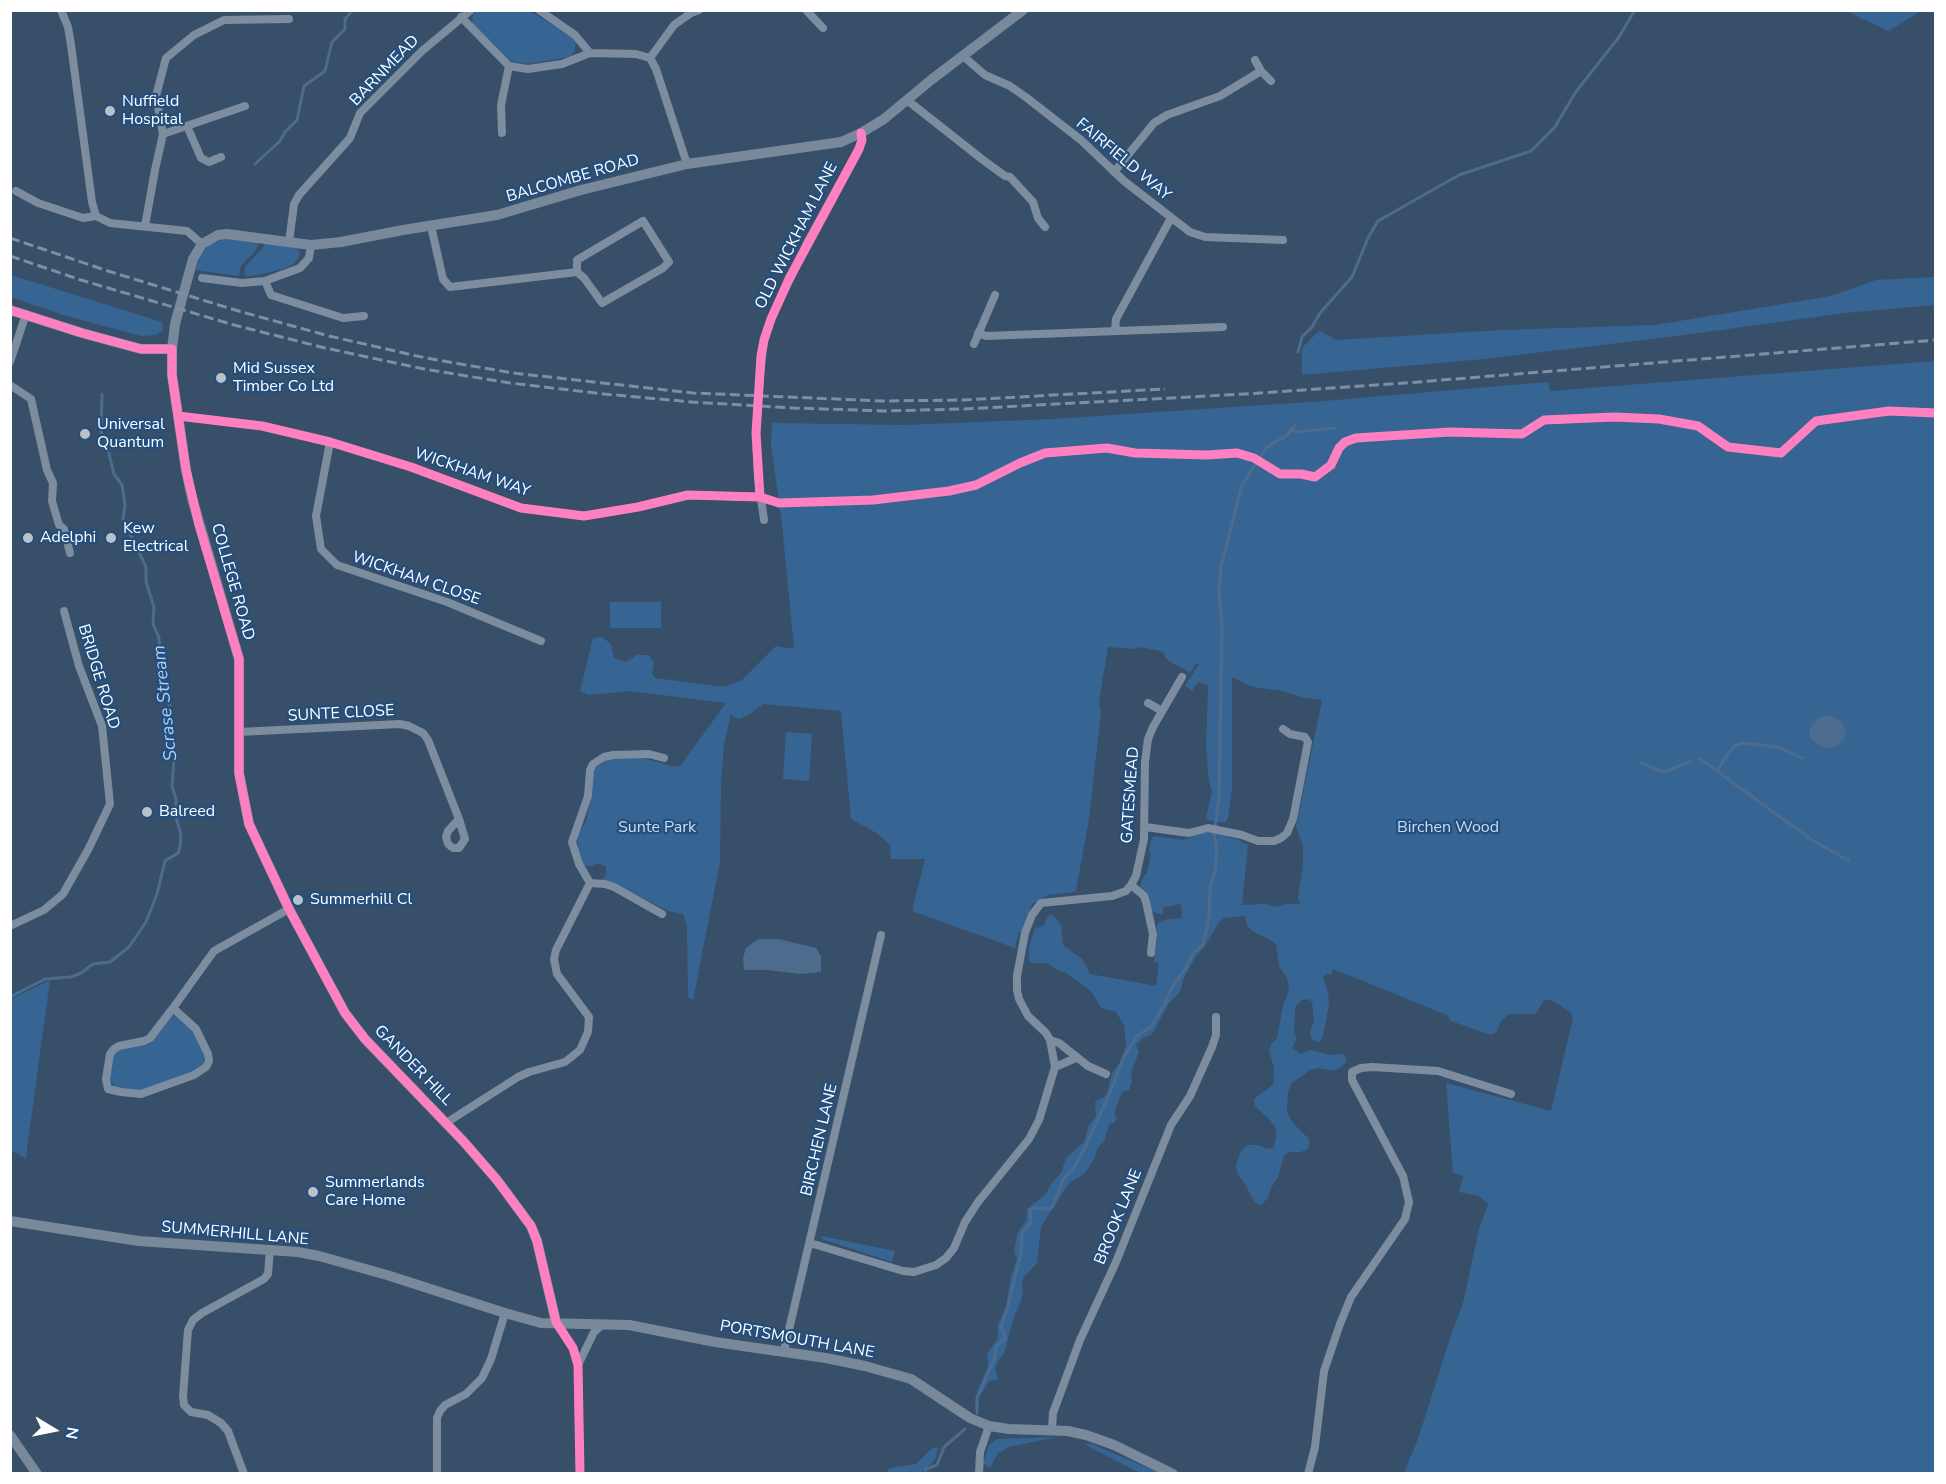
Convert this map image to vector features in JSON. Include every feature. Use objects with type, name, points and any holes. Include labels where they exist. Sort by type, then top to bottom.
[{"type":"street","points":[[61,10],[68,27],[92,202],[96,216]]},
{"type":"street","name":"BARNMEAD","points":[[289,242],[294,204],[298,195],[350,138],[360,113],[422,51],[471,10]]},
{"type":"street","points":[[539,10],[575,35],[590,53]]},
{"type":"street","points":[[650,58],[674,25],[699,10]]},
{"type":"street","points":[[806,10],[823,28]]},
{"type":"street","name":"BALCOMBE ROAD","points":[[202,244],[210,238],[227,234],[311,245],[341,242],[497,215],[581,190],[687,164],[841,142],[884,119],[1023,10]]},
{"type":"street","points":[[461,17],[509,66],[528,69],[562,64],[590,53],[636,54],[650,58],[656,69],[687,164]]},
{"type":"street","points":[[145,226],[164,134],[156,96],[166,58],[194,35],[224,20],[289,19]]},
{"type":"street","name":"FAIRFIELD WAY","points":[[963,56],[985,75],[1010,86],[1027,98],[1081,140],[1114,172],[1190,232],[1205,237],[1283,240]]},
{"type":"street","points":[[1255,60],[1261,71],[1271,81]]},
{"type":"street","points":[[502,133],[501,105],[509,66]]},
{"type":"street","points":[[1114,172],[1154,123],[1167,115],[1220,96],[1261,71]]},
{"type":"street","points":[[907,100],[1005,176],[1010,177],[1033,202],[1038,218],[1045,227]]},
{"type":"street","points":[[164,134],[245,106]]},
{"type":"street","points":[[187,126],[201,158],[209,162],[220,157]]},
{"type":"street","name":"OLD WICKHAM LANE","points":[[764,519],[760,497],[756,433],[763,348],[771,319],[807,243],[860,149],[861,133]]},
{"type":"street","points":[[10,309],[82,333],[141,349],[172,349],[175,324],[189,270],[202,244],[187,231],[110,223],[96,216],[83,218],[38,203],[16,191]]},
{"type":"street","points":[[1115,331],[1116,319],[1171,218]]},
{"type":"street","points":[[431,226],[443,279],[450,287],[577,272],[602,303],[663,268],[669,262],[643,221],[577,260],[577,272]]},
{"type":"street","points":[[202,278],[242,283],[265,280],[300,268],[309,258],[311,245]]},
{"type":"street","points":[[265,280],[270,295],[343,318],[364,316]]},
{"type":"street","points":[[974,344],[995,295]]},
{"type":"street","points":[[10,362],[26,314]]},
{"type":"street","points":[[978,333],[986,336],[1223,327]]},
{"type":"street","name":"COLLEGE ROAD","points":[[172,349],[172,375],[192,498],[239,659],[240,787],[249,824]]},
{"type":"street","points":[[10,385],[31,399],[46,470],[53,483],[52,501],[59,525],[64,529],[70,553]]},
{"type":"street","name":"WICKHAM WAY","points":[[178,416],[262,426],[330,442],[411,467],[520,508],[584,516],[688,495],[760,497]]},
{"type":"street","name":"WICKHAM CLOSE","points":[[330,442],[316,516],[321,549],[337,565],[447,602],[541,641]]},
{"type":"street","name":"BRIDGE ROAD","points":[[10,926],[44,910],[63,894],[110,804],[102,726],[79,666],[64,611]]},
{"type":"street","name":"GATESMEAD","points":[[1131,885],[1136,876],[1145,827],[1146,750],[1153,727],[1182,677]]},
{"type":"street","points":[[1148,703],[1162,711]]},
{"type":"street","name":"SUNTE CLOSE","points":[[238,732],[400,724],[409,726],[423,733],[428,740],[459,819]]},
{"type":"street","points":[[1145,827],[1189,833],[1208,828],[1258,841],[1274,841],[1287,832],[1293,819],[1308,742],[1305,737],[1290,734],[1283,729]]},
{"type":"street","points":[[590,883],[579,864],[572,842],[588,796],[590,770],[593,764],[604,757],[613,755],[649,754],[664,758]]},
{"type":"street","name":"GANDER HILL","points":[[249,824],[289,909],[345,1013],[365,1039],[497,1180],[531,1226],[537,1241],[556,1322]]},
{"type":"street","points":[[590,883],[614,887],[663,914]]},
{"type":"street","points":[[446,1123],[518,1077],[565,1062],[580,1050],[588,1032],[589,1017],[557,974],[554,959],[556,950],[590,883]]},
{"type":"street","points":[[810,1243],[903,1271],[914,1272],[936,1265],[954,1248],[965,1222],[978,1202],[1029,1139],[1039,1120],[1055,1067],[1050,1040],[1028,1016],[1017,990],[1021,953],[1032,915],[1041,903],[1118,895],[1131,885],[1144,896],[1146,902],[1153,934],[1151,953]]},
{"type":"street","points":[[173,1008],[196,1029],[208,1054],[206,1067],[194,1075],[146,1093],[108,1089],[106,1079],[110,1054],[114,1049],[150,1038],[214,951],[289,909]]},
{"type":"street","name":"BIRCHEN LANE","points":[[784,1351],[881,935]]},
{"type":"street","name":"BROOK LANE","points":[[1052,1430],[1053,1413],[1080,1340],[1116,1262],[1171,1125],[1190,1096],[1212,1047],[1216,1035],[1216,1017]]},
{"type":"street","points":[[1050,1040],[1059,1043],[1076,1058],[1106,1074]]},
{"type":"street","points":[[1055,1067],[1076,1058]]},
{"type":"street","points":[[1308,1473],[1316,1447],[1324,1371],[1340,1324],[1352,1297],[1405,1219],[1409,1202],[1403,1176],[1352,1080],[1352,1072],[1372,1067],[1438,1071],[1511,1094]]},
{"type":"street","name":"SUMMERHILL LANE","points":[[10,1221],[139,1241],[270,1249],[319,1256],[505,1313],[541,1323],[556,1322]]},
{"type":"street","points":[[244,1473],[228,1431],[221,1423],[208,1415],[191,1412],[184,1405],[188,1330],[193,1320],[202,1312],[264,1279],[268,1274],[270,1249]]},
{"type":"street","points":[[437,1473],[437,1418],[440,1411],[452,1400],[466,1394],[482,1378],[491,1359],[505,1313]]},
{"type":"street","points":[[556,1322],[573,1348],[578,1365],[580,1473]]},
{"type":"street","name":"PORTSMOUTH LANE","points":[[556,1322],[629,1325],[715,1342],[784,1351],[865,1366],[911,1379],[970,1418],[989,1426],[1068,1431],[1100,1440],[1173,1473]]},
{"type":"street","points":[[578,1365],[594,1332],[603,1324]]},
{"type":"street","points":[[979,1473],[980,1452],[989,1426]]},
{"type":"street","points":[[10,1435],[37,1473]]},
{"type":"green space","points":[[1921,10],[1888,31],[1846,11]]},
{"type":"green space","points":[[477,11],[530,11],[571,36],[576,42],[574,53],[569,57],[527,64],[510,61],[472,25],[473,15]]},
{"type":"green space","points":[[230,239],[259,242],[256,250],[241,266],[239,276],[195,270],[208,246]]},
{"type":"green space","points":[[265,243],[297,248],[300,252],[299,256],[295,263],[286,268],[245,276],[245,267]]},
{"type":"green space","points":[[11,275],[162,322],[163,330],[156,335],[141,336],[63,315],[11,297]]},
{"type":"green space","points":[[1935,277],[1935,305],[1845,313],[1484,359],[1302,375],[1302,348],[1319,331],[1337,340],[1501,330],[1655,325],[1831,296],[1876,280]]},
{"type":"green space","points":[[1935,361],[1935,1473],[1404,1473],[1418,1439],[1463,1303],[1479,1229],[1488,1204],[1479,1196],[1459,1192],[1463,1176],[1453,1173],[1446,1083],[1551,1111],[1573,1018],[1570,1012],[1551,1000],[1544,1000],[1536,1014],[1509,1014],[1501,1021],[1496,1033],[1491,1035],[1451,1021],[1447,1015],[1333,969],[1331,974],[1326,974],[1323,978],[1328,992],[1329,1005],[1320,1042],[1312,1040],[1310,1032],[1314,1020],[1312,1002],[1308,999],[1302,1000],[1295,1007],[1294,1033],[1297,1038],[1292,1048],[1301,1054],[1311,1050],[1330,1055],[1342,1054],[1346,1058],[1346,1063],[1335,1071],[1318,1068],[1310,1070],[1292,1083],[1288,1092],[1287,1112],[1310,1143],[1307,1150],[1289,1152],[1284,1156],[1278,1177],[1268,1198],[1261,1205],[1255,1203],[1238,1175],[1236,1165],[1241,1151],[1248,1145],[1273,1148],[1276,1139],[1276,1128],[1255,1106],[1254,1099],[1273,1085],[1274,1068],[1269,1050],[1277,1039],[1283,1005],[1289,990],[1287,978],[1279,967],[1276,944],[1252,931],[1247,925],[1245,916],[1224,918],[1220,921],[1196,956],[1183,980],[1180,992],[1169,1003],[1151,1035],[1143,1038],[1136,1045],[1139,1052],[1131,1072],[1132,1082],[1129,1090],[1123,1091],[1119,1099],[1114,1113],[1117,1118],[1114,1123],[1109,1124],[1104,1142],[1098,1147],[1088,1169],[1069,1183],[1041,1227],[1037,1263],[1024,1277],[1021,1301],[1004,1354],[998,1360],[995,1370],[998,1379],[989,1381],[980,1396],[976,1395],[988,1366],[987,1354],[998,1338],[998,1324],[1006,1307],[1011,1277],[1017,1259],[1014,1252],[1017,1234],[1027,1219],[1027,1209],[1045,1195],[1061,1173],[1066,1158],[1084,1142],[1089,1125],[1096,1117],[1095,1102],[1107,1093],[1112,1073],[1121,1061],[1126,1046],[1124,1025],[1116,1012],[1101,1008],[1092,992],[1066,973],[1055,969],[1048,963],[1029,961],[1029,947],[1035,928],[1043,926],[1049,915],[1053,915],[1061,925],[1063,945],[1082,959],[1090,974],[1156,986],[1159,963],[1154,962],[1157,924],[1164,920],[1182,918],[1181,904],[1163,907],[1163,915],[1152,912],[1139,888],[1147,873],[1151,854],[1149,850],[1154,836],[1183,840],[1211,832],[1238,840],[1248,845],[1242,905],[1265,904],[1278,907],[1285,904],[1300,904],[1298,898],[1303,866],[1303,846],[1296,827],[1322,700],[1253,687],[1232,677],[1232,787],[1228,819],[1224,823],[1208,820],[1206,818],[1212,791],[1206,748],[1208,686],[1198,682],[1192,691],[1185,686],[1199,664],[1196,663],[1190,673],[1169,661],[1164,652],[1141,647],[1135,649],[1108,647],[1099,702],[1101,713],[1089,819],[1076,890],[1048,895],[1032,904],[1021,932],[1019,932],[1015,948],[912,911],[925,859],[891,859],[890,845],[878,834],[851,819],[841,711],[763,704],[739,719],[731,713],[724,744],[721,784],[720,862],[693,1000],[688,997],[687,925],[683,914],[668,911],[615,884],[601,880],[606,876],[606,867],[597,863],[584,866],[578,851],[578,835],[586,821],[595,768],[610,759],[643,758],[675,767],[681,765],[726,703],[630,691],[588,695],[580,691],[593,638],[602,637],[611,644],[614,658],[626,662],[637,655],[649,655],[654,662],[652,674],[655,678],[724,687],[742,680],[776,646],[794,649],[782,524],[771,444],[772,423],[905,425],[1052,419],[1324,401],[1548,382],[1550,391]]},
{"type":"green space","points":[[610,602],[661,602],[661,628],[610,628]]},
{"type":"green space","points":[[786,732],[812,734],[809,781],[783,779]]},
{"type":"green space","points":[[50,980],[26,1159],[11,1150],[11,999]]},
{"type":"green space","points":[[176,1015],[193,1029],[205,1057],[201,1067],[139,1091],[115,1088],[109,1077],[115,1052],[123,1046],[150,1043],[171,1016]]},
{"type":"green space","points":[[821,1236],[895,1251],[892,1262],[822,1239]]},
{"type":"green space","points":[[1057,1437],[1009,1447],[998,1453],[990,1468],[983,1464],[989,1445],[997,1439]]},
{"type":"green space","points":[[1084,1444],[1092,1444],[1160,1473],[1140,1473]]},
{"type":"green space","points":[[936,1447],[938,1449],[935,1460],[921,1473],[886,1473],[889,1468],[916,1464]]},
{"type":"shaded area","points":[[1828,715],[1842,722],[1847,734],[1839,745],[1826,749],[1810,739],[1810,728],[1819,717]]},
{"type":"shaded area","points":[[758,939],[779,939],[816,948],[821,956],[821,972],[800,974],[744,970],[743,958],[746,948]]},
{"type":"waterway","points":[[255,164],[280,141],[297,120],[304,86],[325,71],[332,42],[345,29],[345,19],[353,10]]},
{"type":"waterway","points":[[1298,352],[1302,337],[1352,277],[1368,238],[1378,221],[1459,175],[1531,151],[1555,127],[1575,93],[1619,37],[1635,10]]},
{"type":"waterway","name":"Scrase Stream","points":[[10,997],[45,979],[71,977],[93,964],[110,962],[129,947],[146,922],[157,894],[165,861],[178,853],[180,847],[181,835],[172,786],[174,746],[169,738],[170,701],[165,694],[165,679],[160,672],[159,638],[153,624],[154,607],[146,582],[146,567],[123,519],[125,505],[122,485],[114,474],[105,438],[101,432],[102,394]]},
{"type":"waterway","points":[[977,1413],[977,1398],[994,1359],[997,1345],[1004,1340],[1005,1336],[1001,1327],[1021,1253],[1022,1233],[1031,1222],[1030,1210],[1049,1209],[1053,1206],[1063,1180],[1074,1168],[1086,1146],[1124,1056],[1137,1036],[1151,1027],[1193,953],[1203,945],[1209,918],[1210,888],[1215,871],[1217,849],[1214,835],[1219,797],[1222,629],[1219,588],[1221,566],[1242,485],[1267,447],[1286,436],[1295,426]]},
{"type":"waterway","points":[[1293,430],[1296,432],[1335,428]]},
{"type":"waterway","points":[[1717,771],[1728,753],[1736,745],[1743,743],[1777,747],[1802,758]]},
{"type":"waterway","points":[[1699,758],[1812,840],[1849,861]]},
{"type":"waterway","points":[[1641,763],[1664,772],[1691,761]]},
{"type":"waterway","points":[[925,1474],[926,1469],[937,1465],[944,1447],[965,1429]]},
{"type":"railway","points":[[10,238],[108,271],[329,336],[426,358],[513,373],[693,393],[883,401],[964,400],[1165,389]]},
{"type":"railway","points":[[10,256],[81,280],[234,325],[325,348],[424,369],[510,383],[604,394],[793,408],[886,411],[963,409],[1245,394],[1936,340]]},
{"type":"cycle path","points":[[760,497],[756,433],[764,340],[789,279],[859,149],[862,140],[861,133]]},
{"type":"cycle path","points":[[10,310],[141,349],[172,349],[172,375],[186,470],[199,525],[239,659],[239,773],[249,824],[289,909],[345,1013],[365,1039],[464,1142],[497,1180],[531,1226],[537,1241],[556,1322],[573,1348],[578,1365],[580,1474]]},
{"type":"cycle path","points":[[178,416],[262,426],[330,442],[411,467],[521,508],[584,516],[638,507],[688,495],[760,497],[779,503],[873,500],[949,491],[976,485],[1045,453],[1107,448],[1135,453],[1207,455],[1237,453],[1254,458],[1280,474],[1315,477],[1331,465],[1339,448],[1345,442],[1356,438],[1450,432],[1522,434],[1544,420],[1614,417],[1659,419],[1698,426],[1728,447],[1781,453],[1816,421],[1889,411],[1936,413]]},
{"type":"place","name":"Nuffield Hospital","points":[[110,111]]},
{"type":"place","name":"Mid Sussex Timber Co Ltd","points":[[221,378]]},
{"type":"place","name":"Universal Quantum","points":[[85,434]]},
{"type":"place","name":"Adelphi","points":[[28,538]]},
{"type":"place","name":"Kew Electrical","points":[[111,538]]},
{"type":"place","name":"Balreed","points":[[147,812]]},
{"type":"place","name":"Summerhill Cl","points":[[298,900]]},
{"type":"place","name":"Summerlands Care Home","points":[[313,1192]]},
{"type":"park label","name":"Sunte Park","points":[[657,828]]},
{"type":"park label","name":"Birchen Wood","points":[[1448,828]]}]
